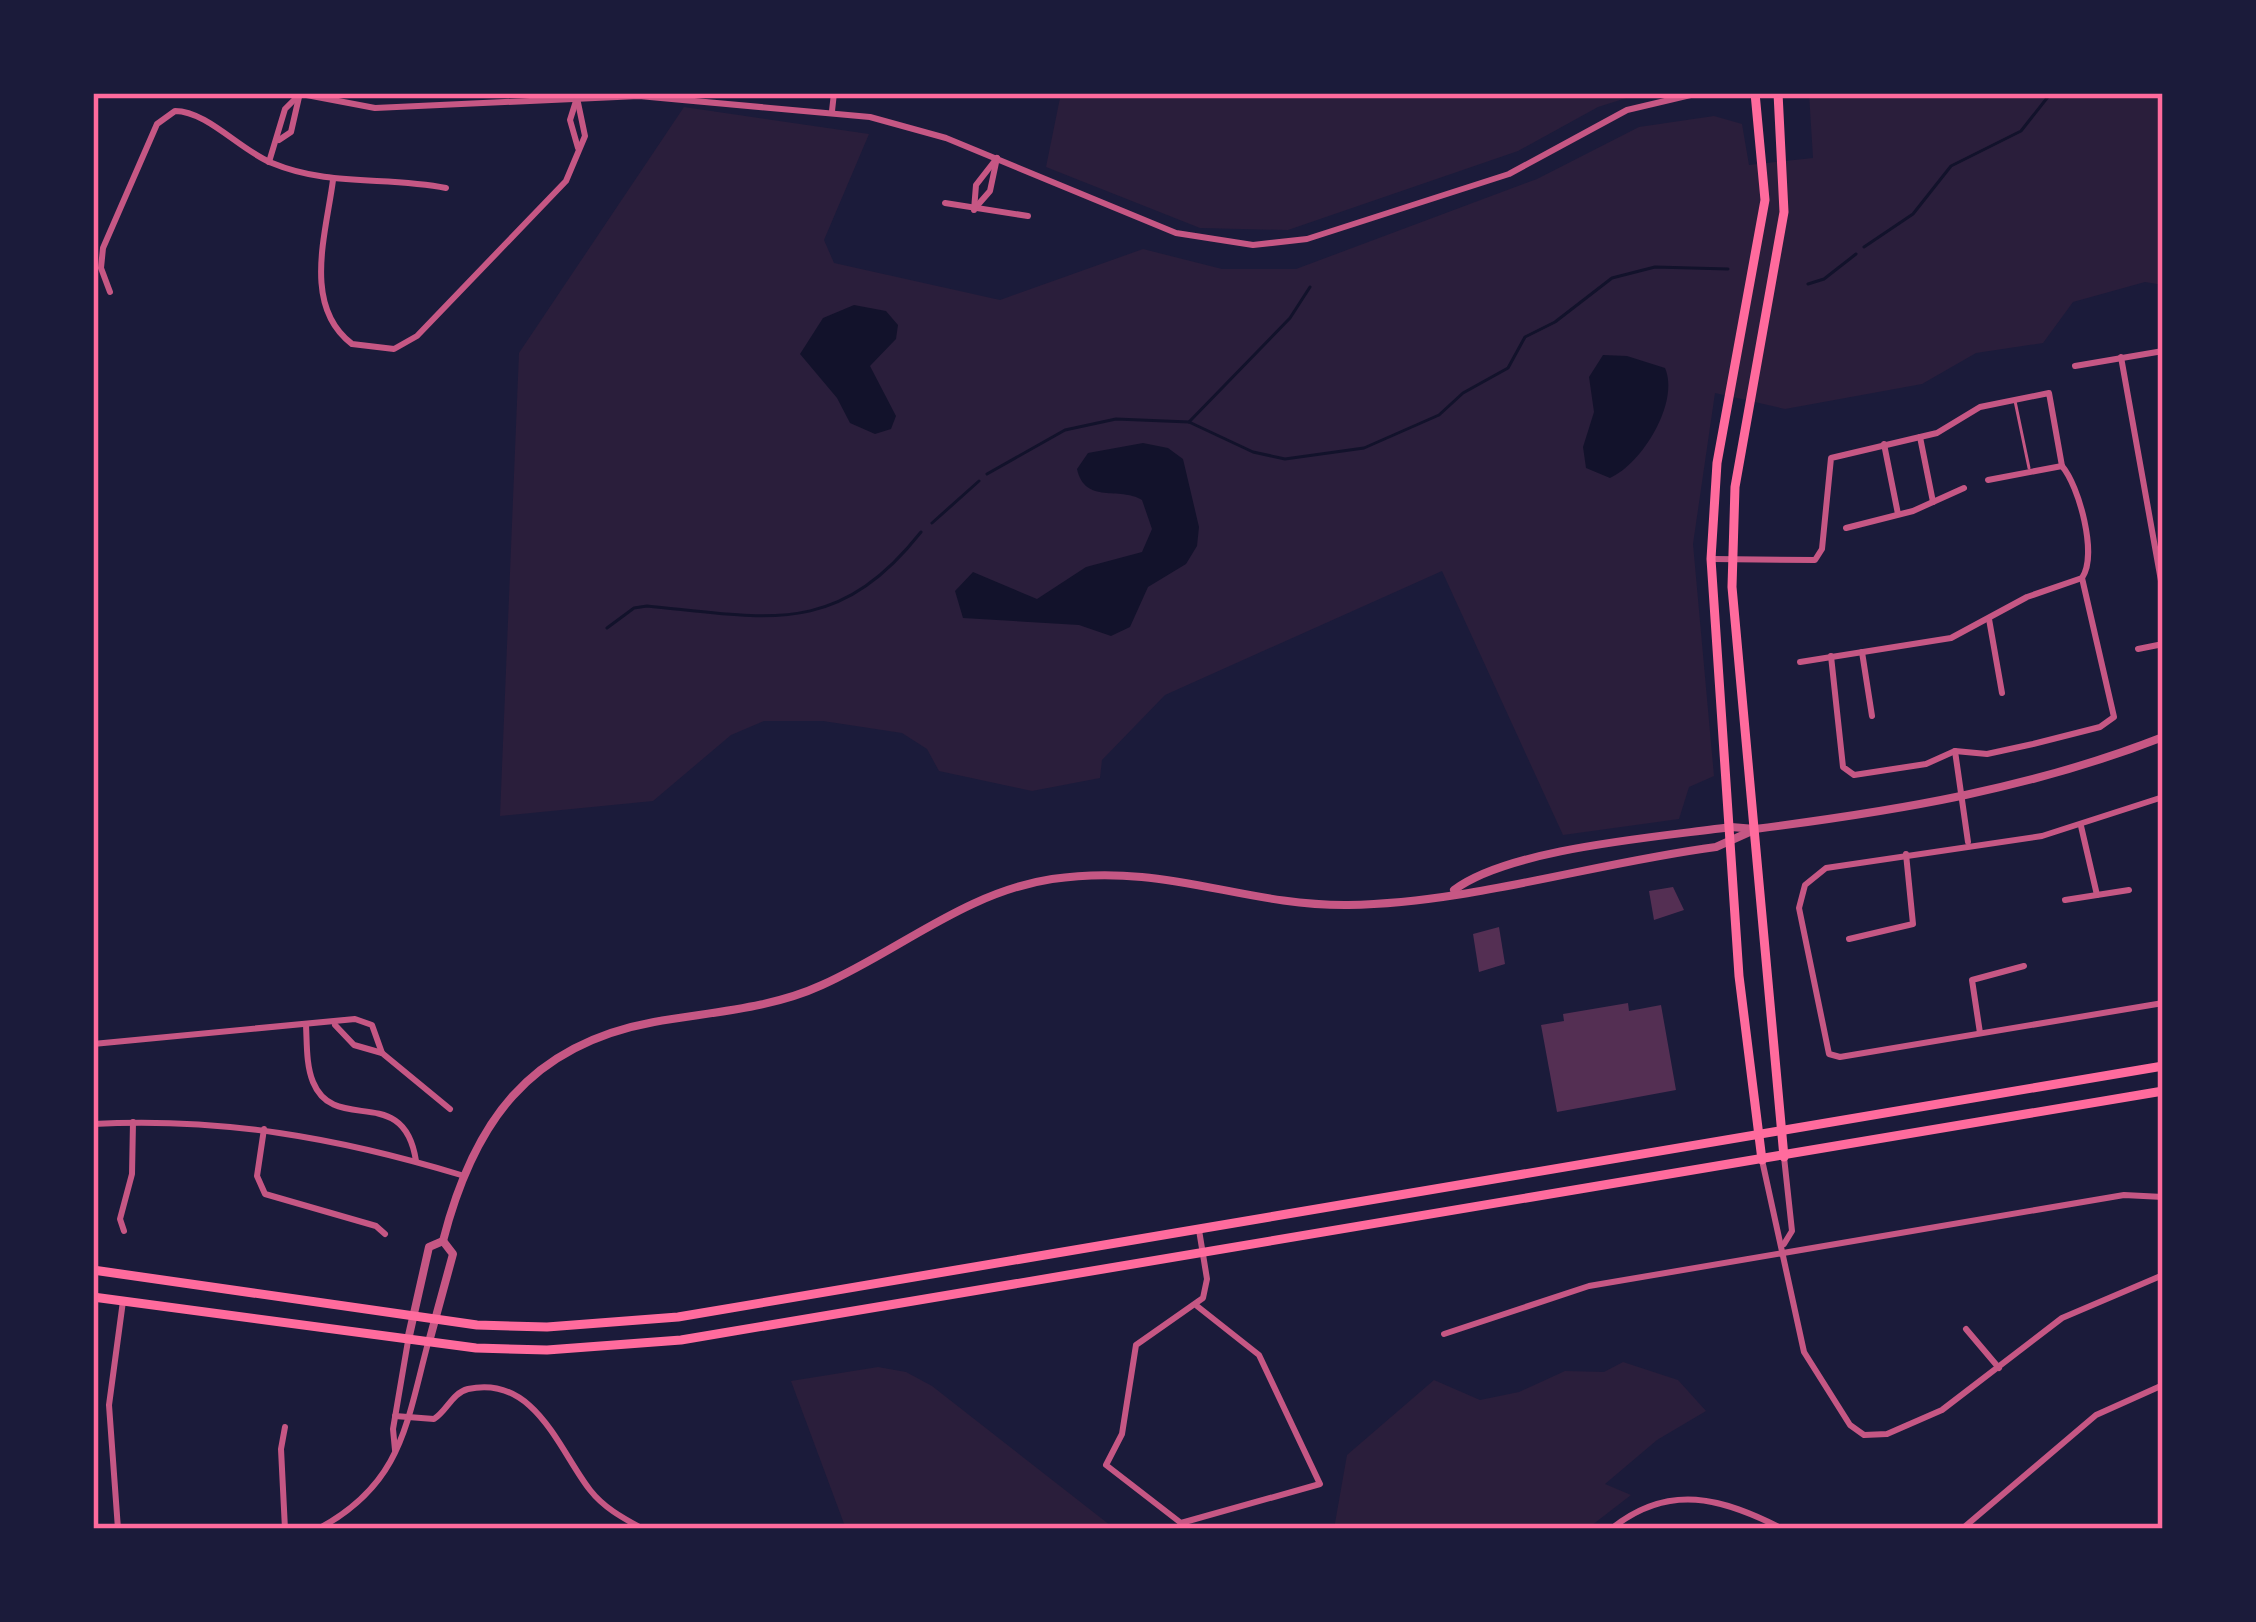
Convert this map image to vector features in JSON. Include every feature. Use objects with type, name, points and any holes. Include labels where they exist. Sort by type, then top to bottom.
[{"type":"main road","points":[[1755,93],[1765,200],[1717,463],[1711,559],[1739,976],[1762,1160]]},
{"type":"main road","points":[[1778,93],[1784,212],[1735,487],[1732,559],[1784,1157]]},
{"type":"main road","points":[[93,1270],[434,1321],[547,1327],[678,1317],[2163,1066]]},
{"type":"main road","points":[[93,1297],[428,1343],[547,1350],[681,1340],[2163,1091]]},
{"type":"street","points":[[444,93],[445,104]]},
{"type":"street","points":[[832,111],[834,93]]},
{"type":"street","points":[[298,94],[347,106],[577,95],[705,97],[832,111],[909,126],[1176,233],[1230,244],[1276,244],[1509,174],[1627,110],[1699,93]]},
{"type":"street","points":[[279,140],[291,132],[298,94]]},
{"type":"street","points":[[269,162],[285,109],[298,94]]},
{"type":"street","points":[[577,95],[569,120],[578,148]]},
{"type":"street","points":[[333,180],[321,270],[326,314],[352,344],[394,349],[417,336],[566,181],[585,120],[577,95]]},
{"type":"street","points":[[110,292],[101,268],[103,248],[166,115],[194,115],[269,162],[333,180],[446,188]]},
{"type":"street","points":[[974,210],[978,180],[997,158]]},
{"type":"street","points":[[974,210],[990,191],[997,158]]},
{"type":"street","points":[[945,203],[1028,217]]},
{"type":"street","points":[[2075,366],[2163,351]]},
{"type":"street","points":[[2122,357],[2163,592]]},
{"type":"street","points":[[1711,559],[1815,560],[1822,549],[1831,458],[1947,429],[1980,407],[2049,393],[2062,466],[2073,479],[2089,562],[2082,578],[2114,717],[2100,727],[2010,749],[1955,751],[1926,764],[1847,773],[1831,656]]},
{"type":"street","points":[[1920,436],[1933,502]]},
{"type":"street","points":[[1884,444],[1898,514]]},
{"type":"street","points":[[1988,480],[2062,466]]},
{"type":"street","points":[[1846,528],[1964,488]]},
{"type":"street","points":[[1800,662],[1951,638],[2027,597],[2082,578]]},
{"type":"street","points":[[1989,619],[2002,693]]},
{"type":"street","points":[[2138,649],[2163,644]]},
{"type":"street","points":[[1862,652],[1872,716]]},
{"type":"street","points":[[1454,891],[1467,881],[1551,856],[1731,827],[1755,830],[1961,799],[2066,773],[2163,737]]},
{"type":"street","points":[[1955,751],[1968,843]]},
{"type":"street","points":[[2163,797],[2081,826],[2014,841],[1968,843],[1826,868],[1804,885],[1802,935],[1824,1045],[1840,1057],[2163,1003]]},
{"type":"street","points":[[2081,826],[2097,895]]},
{"type":"street","points":[[318,1529],[381,1477],[395,1450],[395,1416],[408,1340],[430,1247],[443,1241],[461,1175],[498,1111],[570,1050],[621,1029],[804,992],[956,910],[1018,886],[1081,875],[1147,874],[1263,898],[1347,905],[1474,892],[1732,844],[1755,830]]},
{"type":"street","points":[[1849,939],[1912,924],[1906,854]]},
{"type":"street","points":[[2065,900],[2129,890]]},
{"type":"street","points":[[1980,1033],[1972,980],[2024,966]]},
{"type":"street","points":[[93,1043],[368,1021],[382,1053]]},
{"type":"street","points":[[332,1024],[354,1045],[382,1053],[449,1108]]},
{"type":"street","points":[[305,1025],[309,1070],[319,1093],[342,1108],[380,1112],[399,1122],[410,1135],[416,1161]]},
{"type":"street","points":[[93,1124],[198,1120],[264,1129],[461,1175]]},
{"type":"street","points":[[124,1231],[120,1219],[132,1174],[134,1122]]},
{"type":"street","points":[[264,1129],[257,1176],[265,1194],[376,1226],[385,1234]]},
{"type":"street","points":[[1784,1157],[1792,1232],[1784,1248]]},
{"type":"street","points":[[1762,1160],[1804,1352],[1850,1425],[1870,1436],[1942,1410],[2062,1318],[2163,1276]]},
{"type":"street","points":[[1444,1334],[1568,1291],[1784,1248],[2124,1196],[2163,1197]]},
{"type":"street","points":[[1197,1306],[1259,1355],[1320,1484],[1181,1523],[1106,1466],[1122,1434],[1136,1345],[1197,1306],[1206,1289],[1199,1228]]},
{"type":"street","points":[[395,1450],[403,1446],[412,1419],[453,1254],[443,1241]]},
{"type":"street","points":[[118,1529],[109,1405],[122,1301]]},
{"type":"street","points":[[1966,1329],[1999,1368]]},
{"type":"street","points":[[1962,1529],[2096,1415],[2163,1385]]},
{"type":"street","points":[[395,1416],[439,1417],[465,1390],[513,1398],[556,1431],[602,1503],[643,1529]]},
{"type":"street","points":[[285,1427],[280,1449],[285,1529]]},
{"type":"street","points":[[1611,1529],[1641,1508],[1690,1496],[1738,1507],[1783,1529]]},
{"type":"lane","points":[[2014,399],[2030,472]]},
{"type":"shaded area","points":[[1061,93],[1642,93],[1598,107],[1518,151],[1288,230],[1200,228],[1046,167]]},
{"type":"shaded area","points":[[1809,93],[2163,93],[2163,285],[2145,282],[2073,302],[2043,343],[1976,353],[1922,384],[1785,409],[1715,393],[1693,544],[1714,776],[1689,787],[1679,819],[1563,835],[1442,571],[1165,695],[1102,760],[1100,778],[1032,791],[939,771],[927,749],[902,733],[823,721],[764,721],[731,735],[653,801],[500,816],[519,353],[684,107],[869,134],[824,240],[834,263],[1000,300],[1143,249],[1222,269],[1296,269],[1537,179],[1639,127],[1714,116],[1742,124],[1749,165],[1813,158]]},
{"type":"shaded area","points":[[854,305],[886,311],[898,325],[896,339],[870,366],[896,416],[891,429],[875,434],[850,423],[837,398],[800,354],[823,318]]},
{"type":"shaded area","points":[[1603,355],[1627,356],[1665,368],[1667,398],[1645,446],[1610,478],[1586,468],[1583,447],[1594,412],[1589,377]]},
{"type":"shaded area","points":[[1143,443],[1168,448],[1183,459],[1199,527],[1197,546],[1186,564],[1148,587],[1130,627],[1111,636],[1079,625],[963,618],[955,591],[973,572],[1037,599],[1086,567],[1142,552],[1152,529],[1142,500],[1095,491],[1081,480],[1077,469],[1088,453]]},
{"type":"shaded area","points":[[1623,1362],[1678,1380],[1706,1411],[1657,1440],[1605,1484],[1631,1495],[1587,1529],[1334,1529],[1347,1455],[1434,1380],[1480,1400],[1519,1392],[1565,1371],[1604,1372]]},
{"type":"shaded area","points":[[878,1367],[906,1372],[932,1386],[1115,1529],[846,1529],[791,1381]]},
{"type":"building","points":[[1673,887],[1684,910],[1654,920],[1649,891]]},
{"type":"building","points":[[1499,927],[1505,964],[1479,972],[1473,934]]},
{"type":"building","points":[[1628,1003],[1629,1011],[1661,1005],[1676,1090],[1557,1112],[1541,1025],[1564,1021],[1563,1014]]},
{"type":"waterway","points":[[1864,247],[1913,214],[1951,166],[2021,131],[2051,93]]},
{"type":"waterway","points":[[1808,284],[1824,279],[1856,254]]},
{"type":"waterway","points":[[987,474],[1065,430],[1116,419],[1189,422],[1253,452],[1285,459],[1364,448],[1439,415],[1463,393],[1508,368],[1525,337],[1555,322],[1612,278],[1655,267],[1728,269]]},
{"type":"waterway","points":[[1189,422],[1290,318],[1310,287]]},
{"type":"waterway","points":[[932,523],[979,481]]},
{"type":"waterway","points":[[607,628],[634,608],[647,606],[765,616],[829,605],[860,590],[921,532]]}]
